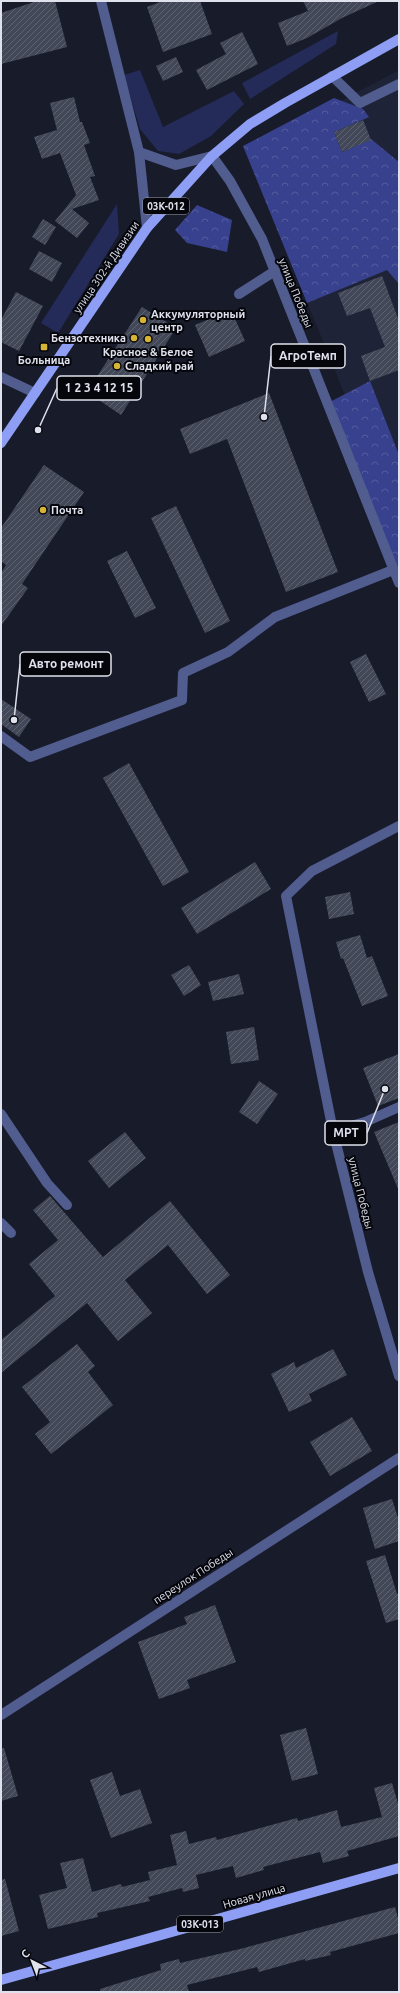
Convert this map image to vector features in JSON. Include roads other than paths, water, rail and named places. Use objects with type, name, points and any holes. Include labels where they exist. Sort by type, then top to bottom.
[{"type":"main road","name":"улица 302-й Дивизии","points":[[1,443],[147,228],[212,156],[250,124],[399,39]]},
{"type":"main road","name":"Новая улица","points":[[1,1980],[399,1868]]},
{"type":"street","points":[[101,1],[139,152],[147,228]]},
{"type":"street","points":[[332,76],[360,103],[399,84]]},
{"type":"street","points":[[139,152],[176,165],[212,156]]},
{"type":"street","name":"улица Победы","points":[[212,156],[234,187],[262,239],[399,583]]},
{"type":"street","points":[[239,294],[275,271]]},
{"type":"street","points":[[1,377],[35,393]]},
{"type":"street","points":[[1,736],[30,757],[182,700],[183,673],[228,652],[275,617],[393,570]]},
{"type":"street","name":"улица Победы","points":[[399,826],[312,871],[286,896],[333,1131],[368,1272],[399,1376]]},
{"type":"street","points":[[333,1131],[365,1122],[399,1108]]},
{"type":"street","points":[[1,1114],[47,1183],[67,1205]]},
{"type":"street","points":[[1,1223],[11,1233]]},
{"type":"street","name":"переулок Победы","points":[[1,1715],[399,1458]]},
{"type":"place","name":"Аккумуляторный центр","points":[[143,320]]},
{"type":"place","name":"Бензотехника","points":[[134,338]]},
{"type":"place","name":"Красное & Белое","points":[[148,339]]},
{"type":"place","name":"Больница","points":[[44,347]]},
{"type":"place","name":"Сладкий рай","points":[[117,366]]},
{"type":"place","name":"АгроТемп","points":[[264,417]]},
{"type":"place","name":"1 2 3 4 12 15","points":[[38,430]]},
{"type":"place","name":"Почта","points":[[43,510]]},
{"type":"place","name":"Авто ремонт","points":[[14,720]]},
{"type":"place","name":"МРТ","points":[[385,1089]]}]
